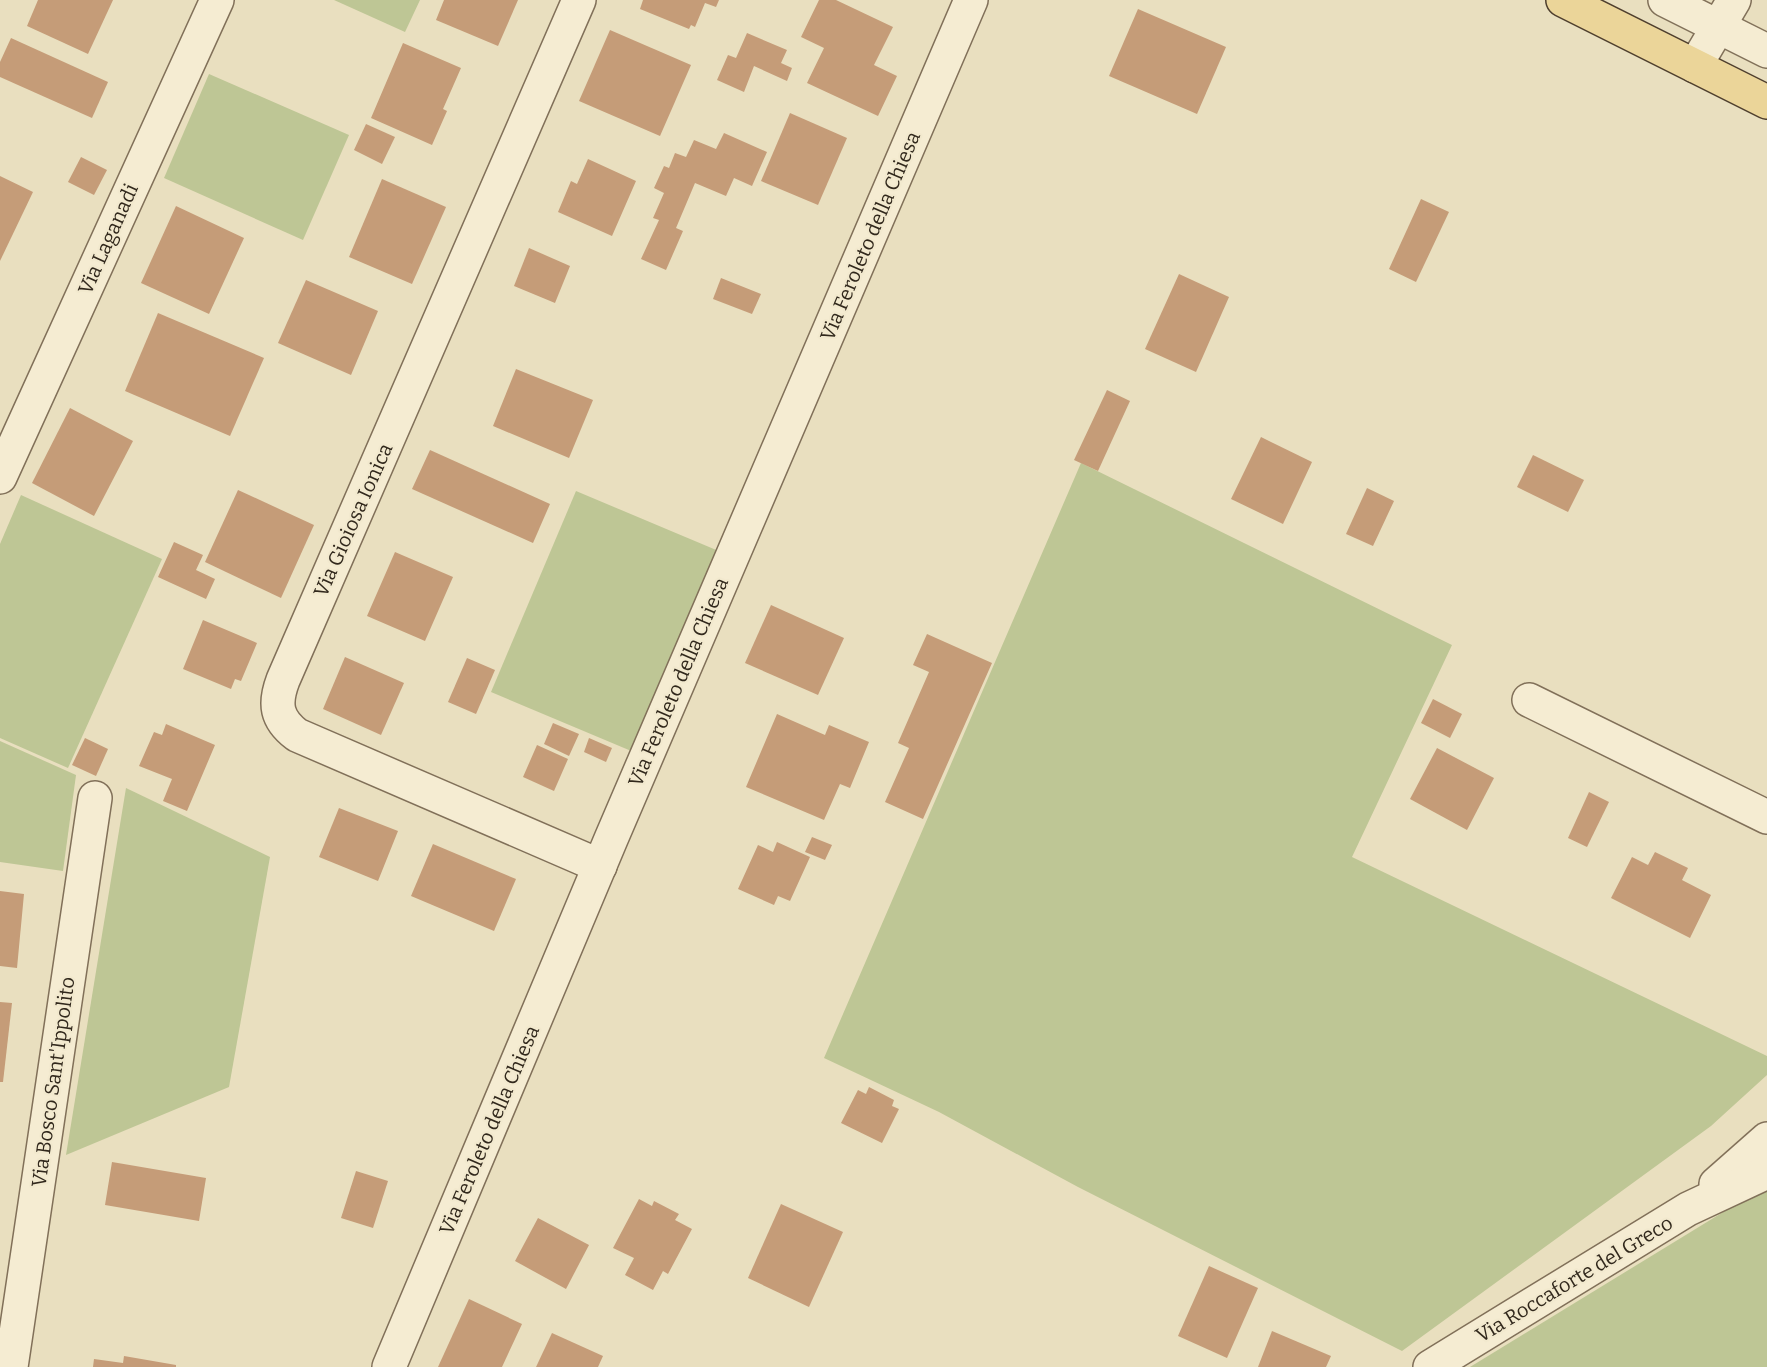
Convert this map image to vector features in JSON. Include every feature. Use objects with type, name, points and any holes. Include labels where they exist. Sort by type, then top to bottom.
[{"type":"main road","points":[[1563,0],[1767,102]]},
{"type":"street","name":"Via Laganadi","points":[[0,477],[217,0]]},
{"type":"street","name":"Via Gioiosa Ionica","points":[[579,0],[283,680],[278,706],[283,723],[297,735],[600,866]]},
{"type":"street","name":"Via Feroleto della Chiesa","points":[[389,1367],[600,866],[971,0]]},
{"type":"street","points":[[1665,0],[1726,13],[1767,51]]},
{"type":"street","points":[[1695,66],[1726,13]]},
{"type":"street","points":[[1529,699],[1767,817]]},
{"type":"street","name":"Via Bosco Sant'Ippolito","points":[[11,1367],[95,798]]},
{"type":"street","name":"Via Roccaforte del Greco","points":[[1688,1209],[1767,1139]]},
{"type":"street","name":"Via Roccaforte del Greco","points":[[1430,1367],[1688,1209],[1767,1172]]},
{"type":"green space","points":[[334,0],[420,0],[405,32]]},
{"type":"green space","points":[[209,74],[349,135],[303,240],[164,178]]},
{"type":"green space","points":[[1081,463],[1452,645],[1352,857],[1767,1056],[1767,1075],[1711,1126],[1402,1351],[1078,1187],[939,1112],[824,1058]]},
{"type":"green space","points":[[576,491],[721,552],[636,753],[491,692]]},
{"type":"green space","points":[[21,495],[162,559],[68,768],[0,738],[0,544]]},
{"type":"green space","points":[[0,741],[76,775],[63,871],[0,862]]},
{"type":"green space","points":[[126,788],[270,857],[229,1087],[66,1155]]},
{"type":"green space","points":[[1767,1187],[1767,1367],[1470,1367],[1756,1192]]},
{"type":"building","points":[[38,0],[113,0],[88,54],[27,26]]},
{"type":"building","points":[[444,0],[518,0],[498,46],[436,20]]},
{"type":"building","points":[[643,0],[719,0],[716,7],[705,3],[695,27],[691,25],[689,29],[640,9]]},
{"type":"building","points":[[819,0],[836,0],[893,27],[874,65],[897,76],[878,116],[807,83],[824,48],[801,37]]},
{"type":"building","points":[[1138,9],[1226,47],[1197,114],[1109,76]]},
{"type":"building","points":[[610,30],[691,65],[660,136],[579,101]]},
{"type":"building","points":[[747,33],[787,50],[781,63],[792,68],[787,81],[754,66],[744,92],[717,80],[728,55],[736,58]]},
{"type":"building","points":[[11,38],[108,82],[92,118],[0,77],[0,62]]},
{"type":"building","points":[[403,43],[461,68],[443,109],[447,111],[432,145],[371,118]]},
{"type":"building","points":[[790,113],[847,138],[818,205],[761,181]]},
{"type":"building","points":[[366,124],[395,137],[382,164],[354,150]]},
{"type":"building","points":[[724,133],[767,152],[752,186],[734,178],[726,196],[695,183],[676,228],[683,231],[666,270],[641,259],[659,220],[653,218],[664,193],[654,188],[664,166],[669,168],[675,153],[686,157],[694,140],[716,149]]},
{"type":"building","points":[[81,157],[107,170],[94,195],[68,182]]},
{"type":"building","points":[[588,159],[636,181],[612,236],[558,212],[571,181],[577,184]]},
{"type":"building","points":[[0,176],[33,192],[0,261]]},
{"type":"building","points":[[382,179],[446,207],[412,284],[349,257]]},
{"type":"building","points":[[1421,199],[1449,212],[1416,282],[1389,269]]},
{"type":"building","points":[[176,206],[244,238],[209,314],[141,283]]},
{"type":"building","points":[[529,248],[570,266],[555,303],[514,286]]},
{"type":"building","points":[[1179,274],[1229,297],[1196,372],[1145,349]]},
{"type":"building","points":[[721,278],[761,294],[752,314],[713,299]]},
{"type":"building","points":[[306,280],[378,311],[351,375],[278,343]]},
{"type":"building","points":[[158,313],[264,358],[230,436],[125,391]]},
{"type":"building","points":[[516,369],[593,400],[569,458],[493,426]]},
{"type":"building","points":[[1107,390],[1130,401],[1098,471],[1074,460]]},
{"type":"building","points":[[70,408],[133,441],[94,516],[32,483]]},
{"type":"building","points":[[1261,437],[1312,462],[1283,524],[1231,499]]},
{"type":"building","points":[[430,450],[550,504],[533,543],[412,489]]},
{"type":"building","points":[[1533,455],[1584,480],[1568,512],[1517,487]]},
{"type":"building","points":[[1367,488],[1394,501],[1373,546],[1346,534]]},
{"type":"building","points":[[238,490],[314,525],[281,598],[205,562]]},
{"type":"building","points":[[174,542],[203,555],[196,570],[215,579],[206,599],[158,577]]},
{"type":"building","points":[[395,552],[453,577],[425,641],[367,616]]},
{"type":"building","points":[[771,605],[844,638],[818,695],[745,663]]},
{"type":"building","points":[[203,620],[257,643],[241,681],[235,679],[231,689],[183,669]]},
{"type":"building","points":[[927,634],[992,663],[923,819],[885,802],[909,748],[898,743],[929,672],[913,665]]},
{"type":"building","points":[[345,657],[404,683],[381,735],[323,709]]},
{"type":"building","points":[[467,658],[495,670],[476,714],[448,702]]},
{"type":"building","points":[[1433,699],[1462,714],[1450,738],[1421,723]]},
{"type":"building","points":[[777,714],[825,735],[829,725],[869,742],[850,788],[840,784],[824,820],[746,787]]},
{"type":"building","points":[[553,723],[579,734],[569,756],[544,744]]},
{"type":"building","points":[[166,724],[215,745],[187,811],[163,801],[172,779],[139,766],[154,732],[162,735]]},
{"type":"building","points":[[85,738],[108,749],[96,776],[72,765]]},
{"type":"building","points":[[589,738],[612,748],[606,762],[584,752]]},
{"type":"building","points":[[537,745],[568,759],[554,791],[523,777]]},
{"type":"building","points":[[1437,748],[1494,778],[1467,830],[1410,799]]},
{"type":"building","points":[[1589,792],[1609,802],[1587,847],[1568,838]]},
{"type":"building","points":[[339,808],[398,831],[378,881],[319,857]]},
{"type":"building","points":[[812,837],[832,845],[825,860],[805,852]]},
{"type":"building","points":[[777,842],[810,857],[790,901],[778,896],[774,905],[738,889],[758,845],[773,852]]},
{"type":"building","points":[[433,844],[516,879],[494,931],[411,896]]},
{"type":"building","points":[[1655,852],[1688,868],[1682,880],[1711,895],[1690,938],[1611,898],[1632,857],[1648,865]]},
{"type":"building","points":[[0,891],[24,894],[17,968],[0,966]]},
{"type":"building","points":[[0,1002],[12,1003],[3,1082],[0,1082]]},
{"type":"building","points":[[869,1087],[894,1100],[892,1106],[899,1109],[882,1143],[841,1123],[858,1090],[866,1094]]},
{"type":"building","points":[[112,1162],[206,1178],[199,1221],[105,1205]]},
{"type":"building","points":[[356,1171],[388,1181],[373,1228],[341,1218]]},
{"type":"building","points":[[639,1199],[652,1206],[654,1201],[679,1214],[675,1220],[692,1229],[668,1274],[663,1271],[653,1290],[625,1275],[634,1258],[613,1248]]},
{"type":"building","points":[[781,1204],[843,1232],[809,1307],[748,1278]]},
{"type":"building","points":[[538,1218],[589,1245],[566,1289],[515,1261]]},
{"type":"building","points":[[1209,1266],[1258,1288],[1227,1358],[1178,1336]]},
{"type":"building","points":[[469,1299],[522,1324],[502,1367],[438,1367]]},
{"type":"building","points":[[1272,1331],[1331,1356],[1326,1367],[1258,1367]]},
{"type":"building","points":[[552,1333],[603,1356],[598,1367],[536,1367]]},
{"type":"building","points":[[124,1356],[176,1365],[176,1367],[93,1367],[94,1359],[123,1363]]}]
